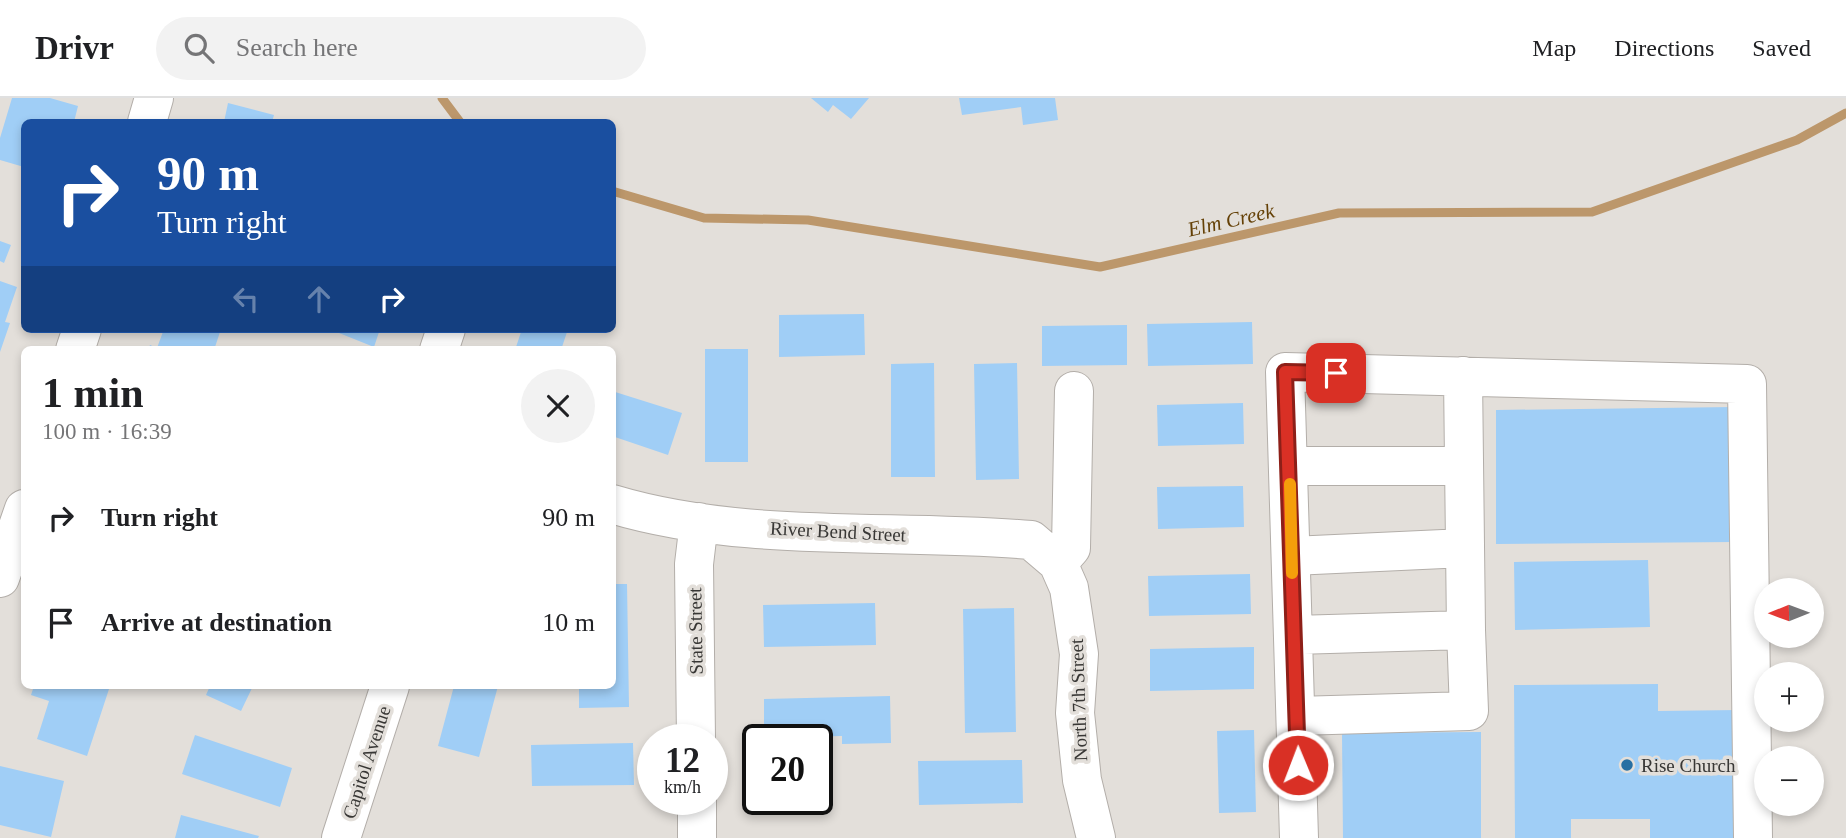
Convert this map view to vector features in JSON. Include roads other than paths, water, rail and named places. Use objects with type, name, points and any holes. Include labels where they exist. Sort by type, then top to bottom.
[{"type":"street","points":[[148,119],[154,98]]},
{"type":"street","points":[[1299,838],[1285,372],[1746,384],[1753,838]]},
{"type":"street","points":[[1297,716],[1469,711],[1463,376]]},
{"type":"street","points":[[1058,563],[1071,548],[1074,391]]},
{"type":"street","points":[[1289,467],[1464,466]]},
{"type":"street","name":"River Bend Street","points":[[616,505],[699,522],[810,531],[1031,540],[1058,563]]},
{"type":"street","points":[[0,578],[21,518]]},
{"type":"street","name":"State Street","points":[[696,724],[694,564],[699,522]]},
{"type":"street","points":[[1292,556],[1465,548]]},
{"type":"street","name":"North 7th Street","points":[[1058,563],[1069,588],[1079,654],[1075,713],[1082,780],[1096,838]]},
{"type":"street","points":[[1295,635],[1466,630]]},
{"type":"street","name":"Capitol Avenue","points":[[341,838],[389,689]]},
{"type":"street","points":[[697,815],[697,838]]},
{"type":"waterway","name":"Elm Creek","points":[[442,98],[458,119]]},
{"type":"waterway","name":"Elm Creek","points":[[616,192],[704,218],[808,220],[1100,267],[1339,213],[1592,212],[1797,140],[1846,113]]},
{"type":"place","name":"Rise Church","points":[[1627,765]]}]
